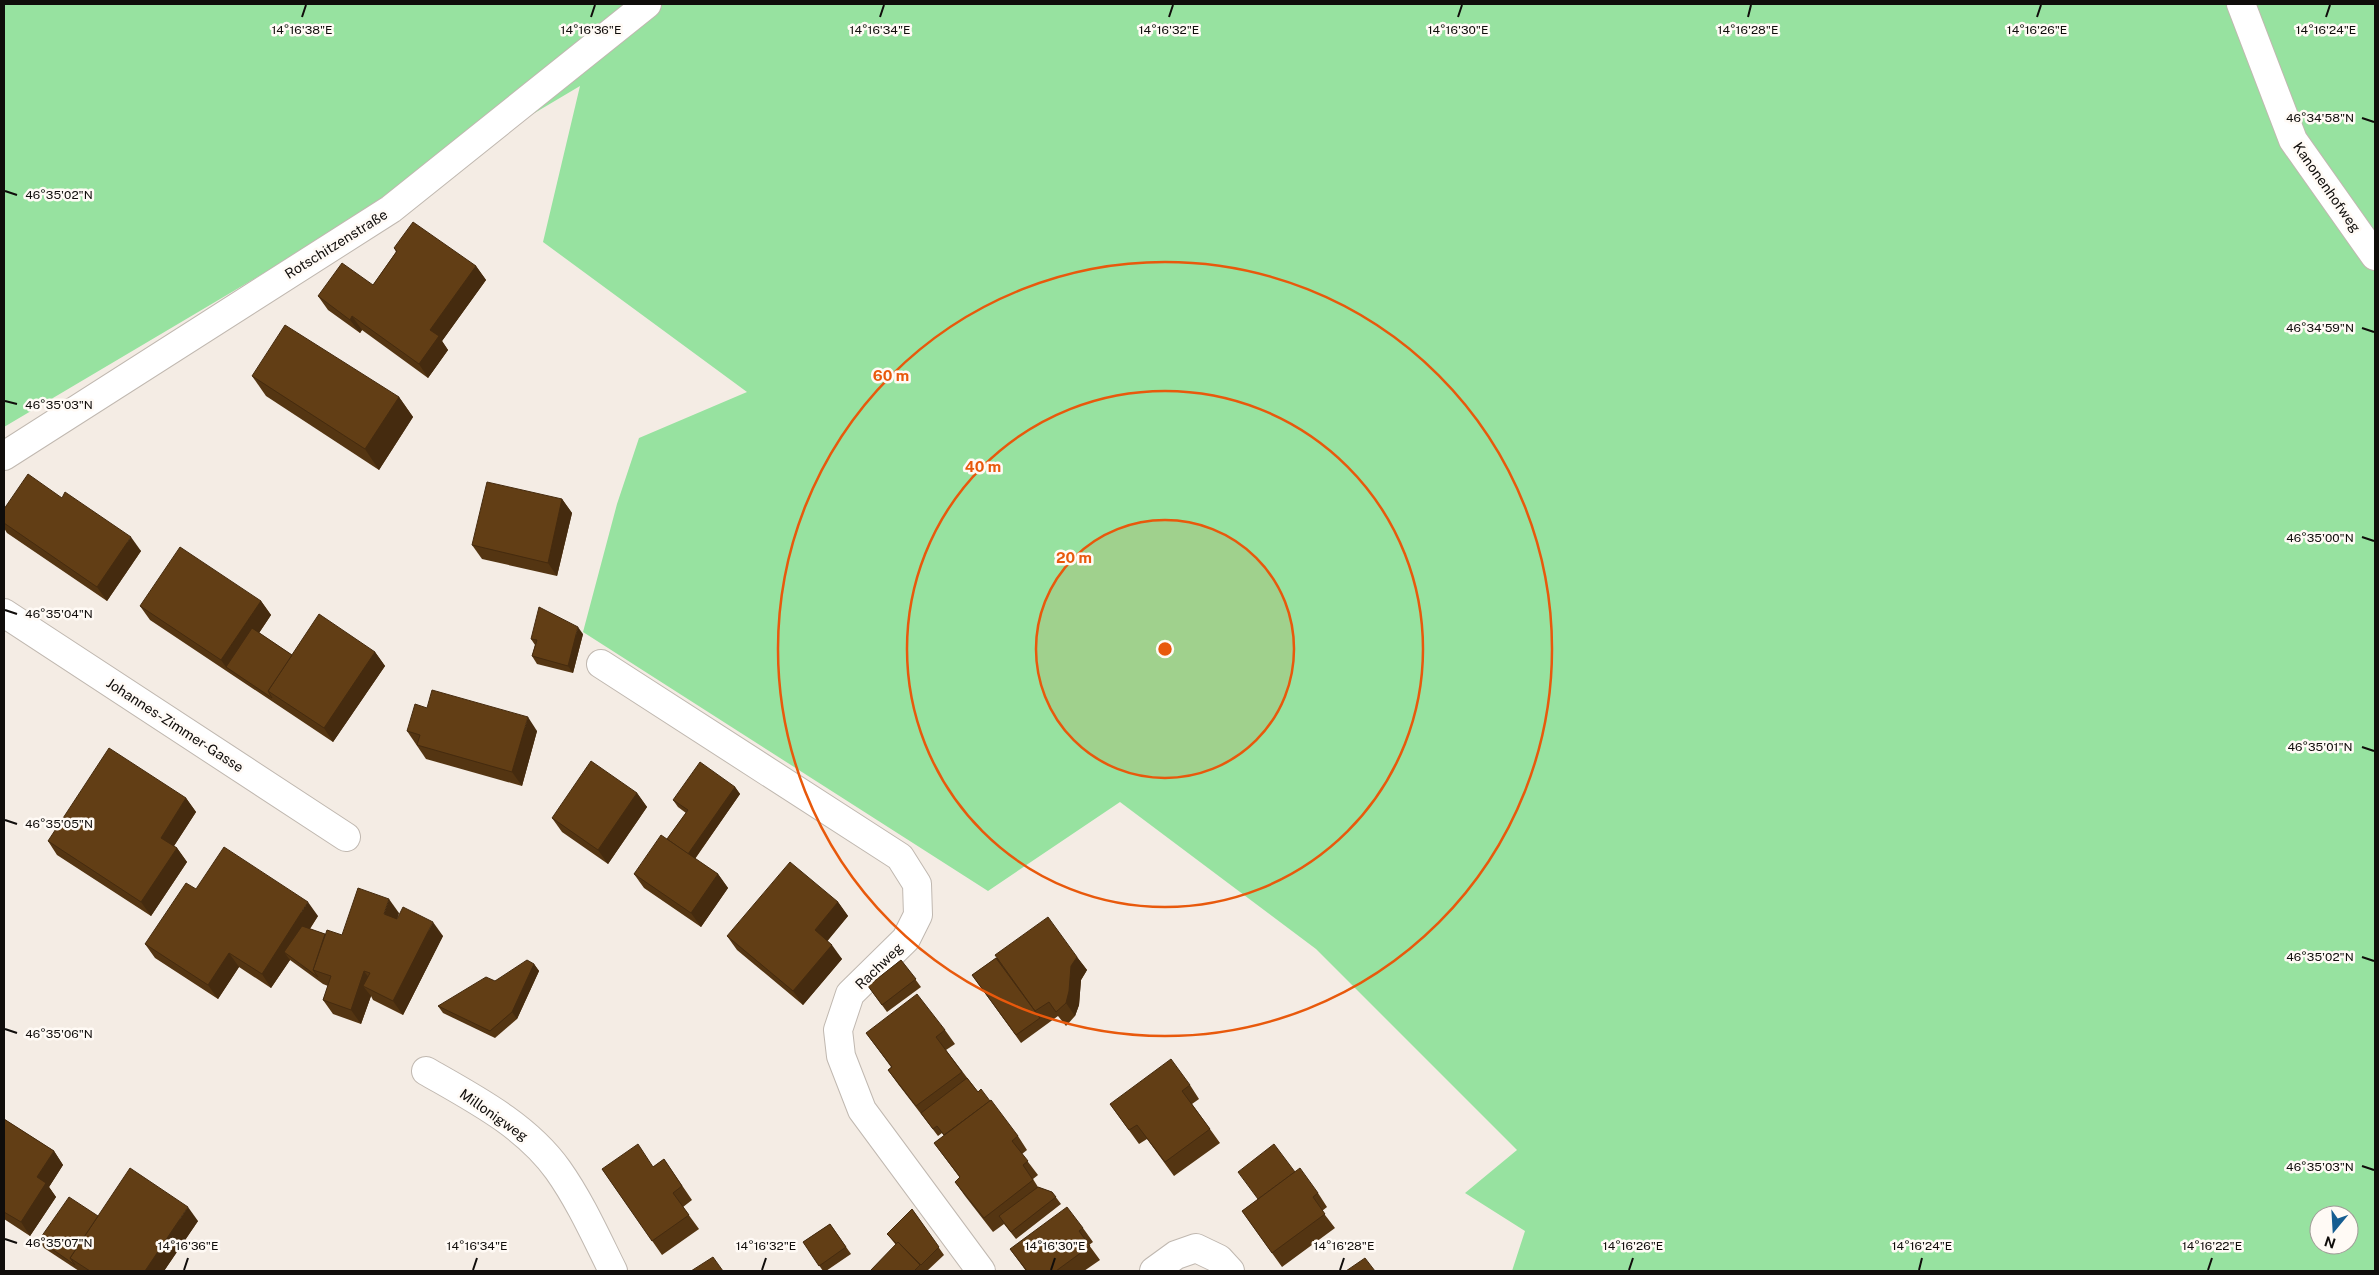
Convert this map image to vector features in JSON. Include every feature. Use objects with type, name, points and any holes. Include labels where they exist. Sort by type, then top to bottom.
[{"type":"street","name":"Rotschitzenstraße","points":[[4,456],[391,209],[647,4]]},
{"type":"street","name":"Kanonenhofweg","points":[[2241,4],[2293,140],[2375,256]]},
{"type":"street","name":"Johannes-Zimmer-Gasse","points":[[4,613],[346,837]]},
{"type":"street","name":"Rachweg","points":[[601,664],[900,858],[917,884],[918,915],[906,939],[850,994],[838,1030],[841,1056],[862,1110],[981,1271]]},
{"type":"street","name":"Millonigweg","points":[[426,1071],[482,1103],[530,1139],[558,1169],[589,1222],[613,1271]]},
{"type":"street","points":[[1154,1271],[1176,1255],[1196,1248],[1219,1259],[1230,1271]]},
{"type":"green space","points":[[4,4],[2375,4],[2375,1271],[1512,1271],[1525,1231],[1465,1193],[1517,1150],[1316,949],[1120,802],[988,891],[583,632],[617,504],[639,438],[747,392],[543,242],[580,86],[4,427]]},
{"type":"building","points":[[413,222],[476,266],[430,330],[439,336],[419,364],[352,316],[350,320],[318,296],[342,263],[373,285],[397,251],[394,248]]},
{"type":"building","points":[[285,325],[399,397],[365,449],[252,376]]},
{"type":"building","points":[[28,474],[62,498],[65,492],[131,537],[97,587],[4,523],[4,509]]},
{"type":"building","points":[[487,482],[562,499],[548,563],[472,545]]},
{"type":"building","points":[[180,547],[261,601],[221,660],[140,606]]},
{"type":"building","points":[[539,607],[578,627],[568,666],[532,656],[537,640],[531,639]]},
{"type":"building","points":[[319,614],[375,652],[324,728],[268,691]]},
{"type":"building","points":[[252,628],[292,655],[268,691],[272,698],[226,667]]},
{"type":"building","points":[[432,690],[528,717],[512,772],[417,745],[420,735],[407,731],[415,704],[427,708]]},
{"type":"building","points":[[109,748],[186,798],[161,838],[177,848],[141,902],[48,841]]},
{"type":"building","points":[[591,761],[637,793],[598,850],[552,818]]},
{"type":"building","points":[[700,762],[735,787],[688,854],[667,839],[688,810],[673,800]]},
{"type":"building","points":[[661,835],[718,874],[691,913],[634,874]]},
{"type":"building","points":[[224,847],[308,902],[262,974],[229,953],[208,985],[145,944],[186,883],[196,889]]},
{"type":"building","points":[[790,862],[838,902],[815,930],[832,945],[793,991],[727,936]]},
{"type":"building","points":[[358,888],[389,899],[384,914],[397,919],[403,907],[433,922],[393,1001],[363,986],[370,973],[364,971],[351,1010],[323,1000],[331,976],[313,970],[327,930],[342,935]]},
{"type":"building","points":[[1048,917],[1077,957],[1071,966],[1066,1003],[1056,1012],[1049,1002],[1035,1011],[995,955]]},
{"type":"building","points":[[302,926],[325,934],[313,970],[318,977],[284,952]]},
{"type":"building","points":[[996,958],[1040,1018],[1016,1035],[972,975]]},
{"type":"building","points":[[527,960],[534,964],[512,1012],[490,1031],[438,1006],[486,977],[495,981]]},
{"type":"building","points":[[901,960],[916,979],[882,1005],[868,986]]},
{"type":"building","points":[[917,994],[945,1030],[936,1037],[962,1072],[916,1106],[888,1070],[892,1067],[866,1033]]},
{"type":"building","points":[[1171,1059],[1190,1085],[1182,1091],[1210,1129],[1165,1162],[1137,1125],[1129,1130],[1110,1104]]},
{"type":"building","points":[[967,1078],[978,1092],[981,1089],[990,1101],[944,1135],[937,1126],[933,1129],[921,1113]]},
{"type":"building","points":[[991,1100],[1018,1136],[1012,1141],[1028,1161],[1023,1165],[1033,1180],[984,1218],[955,1182],[960,1177],[934,1143]]},
{"type":"building","points":[[4,1119],[54,1151],[37,1177],[46,1183],[21,1222],[4,1212]]},
{"type":"building","points":[[638,1144],[653,1167],[664,1159],[682,1186],[673,1193],[689,1215],[652,1241],[602,1169]]},
{"type":"building","points":[[1274,1144],[1295,1172],[1258,1199],[1238,1172]]},
{"type":"building","points":[[130,1168],[188,1207],[145,1271],[90,1271],[70,1258]]},
{"type":"building","points":[[1300,1168],[1318,1193],[1313,1197],[1325,1214],[1272,1253],[1242,1211]]},
{"type":"building","points":[[1038,1187],[1052,1192],[1056,1197],[1011,1232],[999,1216]]},
{"type":"building","points":[[69,1197],[98,1216],[70,1258],[75,1265],[39,1240]]},
{"type":"building","points":[[1067,1207],[1083,1228],[1079,1231],[1090,1246],[1056,1271],[1027,1271],[1010,1249]]},
{"type":"building","points":[[912,1209],[939,1247],[921,1265],[887,1234]]},
{"type":"building","points":[[830,1224],[846,1247],[819,1266],[803,1242]]},
{"type":"building","points":[[898,1242],[920,1265],[914,1271],[870,1271]]},
{"type":"building","points":[[713,1257],[723,1271],[691,1271]]},
{"type":"building","points":[[1365,1258],[1375,1271],[1346,1271]]}]
